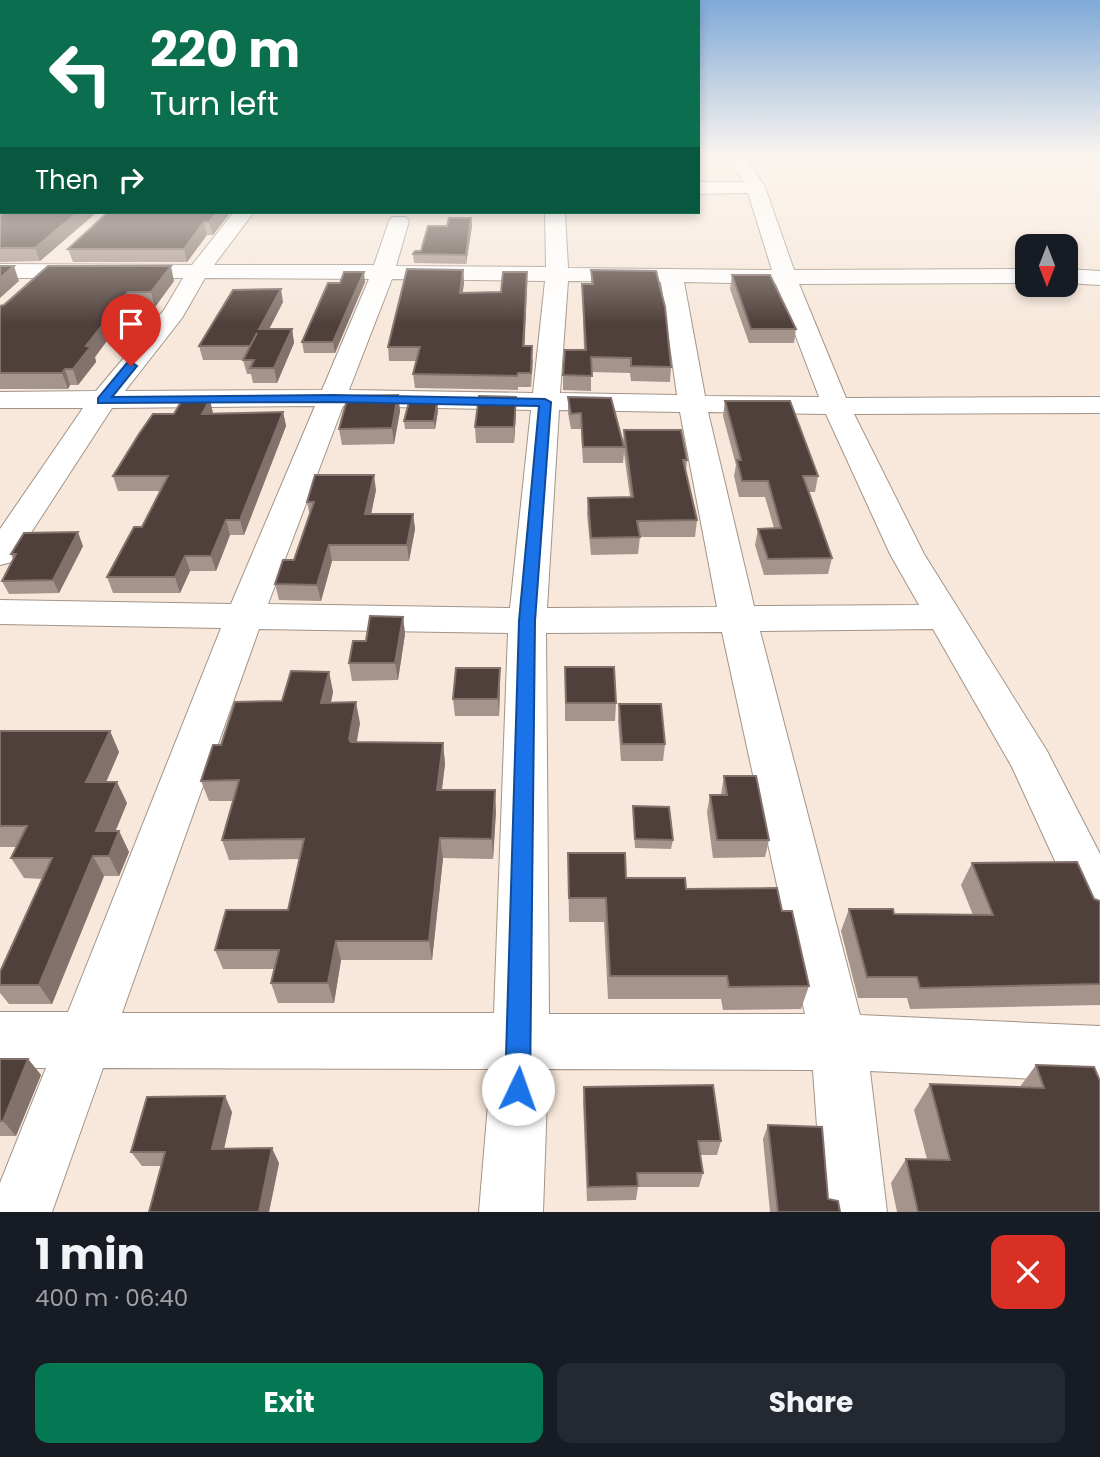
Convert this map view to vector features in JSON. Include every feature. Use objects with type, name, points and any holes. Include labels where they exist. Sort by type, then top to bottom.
[{"type":"street","points":[[764,211],[785,277],[836,406],[907,554],[1032,763],[1100,904]]},
{"type":"street","points":[[0,554],[103,401],[174,313],[197,273],[242,214]]},
{"type":"street","points":[[511,1212],[521,1040],[527,621],[557,273],[555,214]]},
{"type":"street","points":[[20,1212],[244,618],[383,272],[400,222]]},
{"type":"street","points":[[27,288],[65,254]]},
{"type":"street","points":[[0,271],[1015,276]]},
{"type":"street","points":[[671,275],[692,402],[738,620],[839,1042],[855,1212]]},
{"type":"street","points":[[1078,277],[1100,278]]},
{"type":"street","points":[[0,400],[332,398],[836,406],[1100,405]]},
{"type":"street","points":[[0,612],[527,621],[946,617]]},
{"type":"street","points":[[0,1040],[839,1042],[1100,1054]]},
{"type":"building","points":[[0,214],[76,214],[35,248],[0,248]]},
{"type":"building","points":[[106,214],[216,214],[209,222],[204,222],[184,249],[68,249]]},
{"type":"building","points":[[449,218],[471,218],[466,255],[413,254],[415,251],[421,251],[428,226],[447,226]]},
{"type":"building","points":[[0,266],[14,266],[0,278]]},
{"type":"building","points":[[48,266],[171,266],[151,292],[128,292],[86,346],[91,346],[73,369],[65,369],[62,373],[0,373],[0,306]]},
{"type":"building","points":[[407,269],[463,270],[460,293],[501,292],[503,272],[527,272],[523,346],[532,346],[531,373],[518,373],[517,376],[413,374],[420,347],[388,347]]},
{"type":"building","points":[[591,270],[656,271],[665,307],[671,367],[631,366],[631,358],[591,357],[592,376],[563,375],[565,350],[586,350],[582,284],[593,284]]},
{"type":"building","points":[[344,272],[364,272],[333,342],[302,342],[328,283],[340,283]]},
{"type":"building","points":[[732,275],[770,275],[796,329],[751,329]]},
{"type":"building","points":[[281,289],[259,329],[292,329],[274,368],[250,368],[254,360],[243,360],[257,333],[250,346],[199,346],[233,290]]},
{"type":"building","points":[[398,395],[392,428],[339,429],[348,396]]},
{"type":"building","points":[[479,396],[516,397],[514,427],[475,427]]},
{"type":"building","points":[[568,397],[611,398],[624,447],[583,447],[581,413],[571,414]]},
{"type":"building","points":[[182,400],[210,400],[202,414],[283,412],[240,520],[226,520],[211,556],[185,556],[175,577],[107,577],[134,527],[142,527],[168,476],[113,476],[153,414],[174,414]]},
{"type":"building","points":[[725,401],[790,401],[818,476],[803,476],[832,558],[768,559],[758,529],[781,528],[768,481],[742,481],[737,460],[741,460]]},
{"type":"building","points":[[409,402],[437,403],[434,421],[404,421]]},
{"type":"building","points":[[624,430],[681,430],[687,460],[683,460],[697,520],[637,521],[640,537],[591,538],[588,498],[633,497]]},
{"type":"building","points":[[315,475],[374,475],[365,514],[413,514],[407,545],[329,545],[317,585],[275,584],[283,560],[294,560],[314,502],[307,502]]},
{"type":"building","points":[[78,532],[53,580],[2,581],[16,554],[11,554],[24,533]]},
{"type":"building","points":[[370,616],[403,617],[395,663],[349,663],[353,641],[366,641]]},
{"type":"building","points":[[565,667],[614,667],[616,703],[566,703]]},
{"type":"building","points":[[456,668],[500,668],[498,699],[453,699]]},
{"type":"building","points":[[291,671],[329,672],[321,703],[356,702],[349,739],[351,742],[443,743],[437,790],[495,790],[492,839],[440,838],[429,941],[336,941],[328,983],[271,983],[279,950],[215,950],[226,910],[288,910],[304,839],[222,840],[239,780],[201,781],[213,745],[221,745],[235,702],[282,701]]},
{"type":"building","points":[[619,704],[661,704],[665,744],[622,744]]},
{"type":"building","points":[[0,731],[110,731],[86,782],[117,782],[96,831],[119,831],[109,856],[93,856],[39,985],[0,985],[0,972],[52,858],[11,858],[27,826],[0,826]]},
{"type":"building","points":[[724,776],[756,776],[769,840],[717,840],[710,795],[727,795]]},
{"type":"building","points":[[633,806],[669,807],[673,840],[635,839]]},
{"type":"building","points":[[568,853],[625,853],[626,878],[685,878],[686,889],[777,888],[782,911],[792,911],[809,986],[729,987],[727,976],[610,976],[606,898],[569,898]]},
{"type":"building","points":[[1077,862],[1094,899],[1100,901],[1100,984],[920,988],[917,977],[867,977],[849,909],[893,909],[894,914],[993,915],[972,863]]},
{"type":"building","points":[[0,1059],[28,1059],[3,1121],[0,1121]]},
{"type":"building","points":[[1036,1065],[1094,1067],[1100,1081],[1100,1212],[918,1212],[906,1159],[950,1160],[930,1084],[1044,1088]]},
{"type":"building","points":[[713,1085],[721,1141],[698,1141],[703,1173],[637,1173],[638,1186],[588,1187],[584,1087]]},
{"type":"building","points":[[225,1096],[212,1149],[272,1148],[259,1212],[149,1212],[165,1152],[131,1152],[147,1097]]},
{"type":"building","points":[[768,1125],[822,1127],[828,1199],[838,1201],[840,1212],[778,1212]]},
{"type":"route","points":[[131,366],[103,401],[332,398],[545,402],[527,621],[518,1089]]}]
